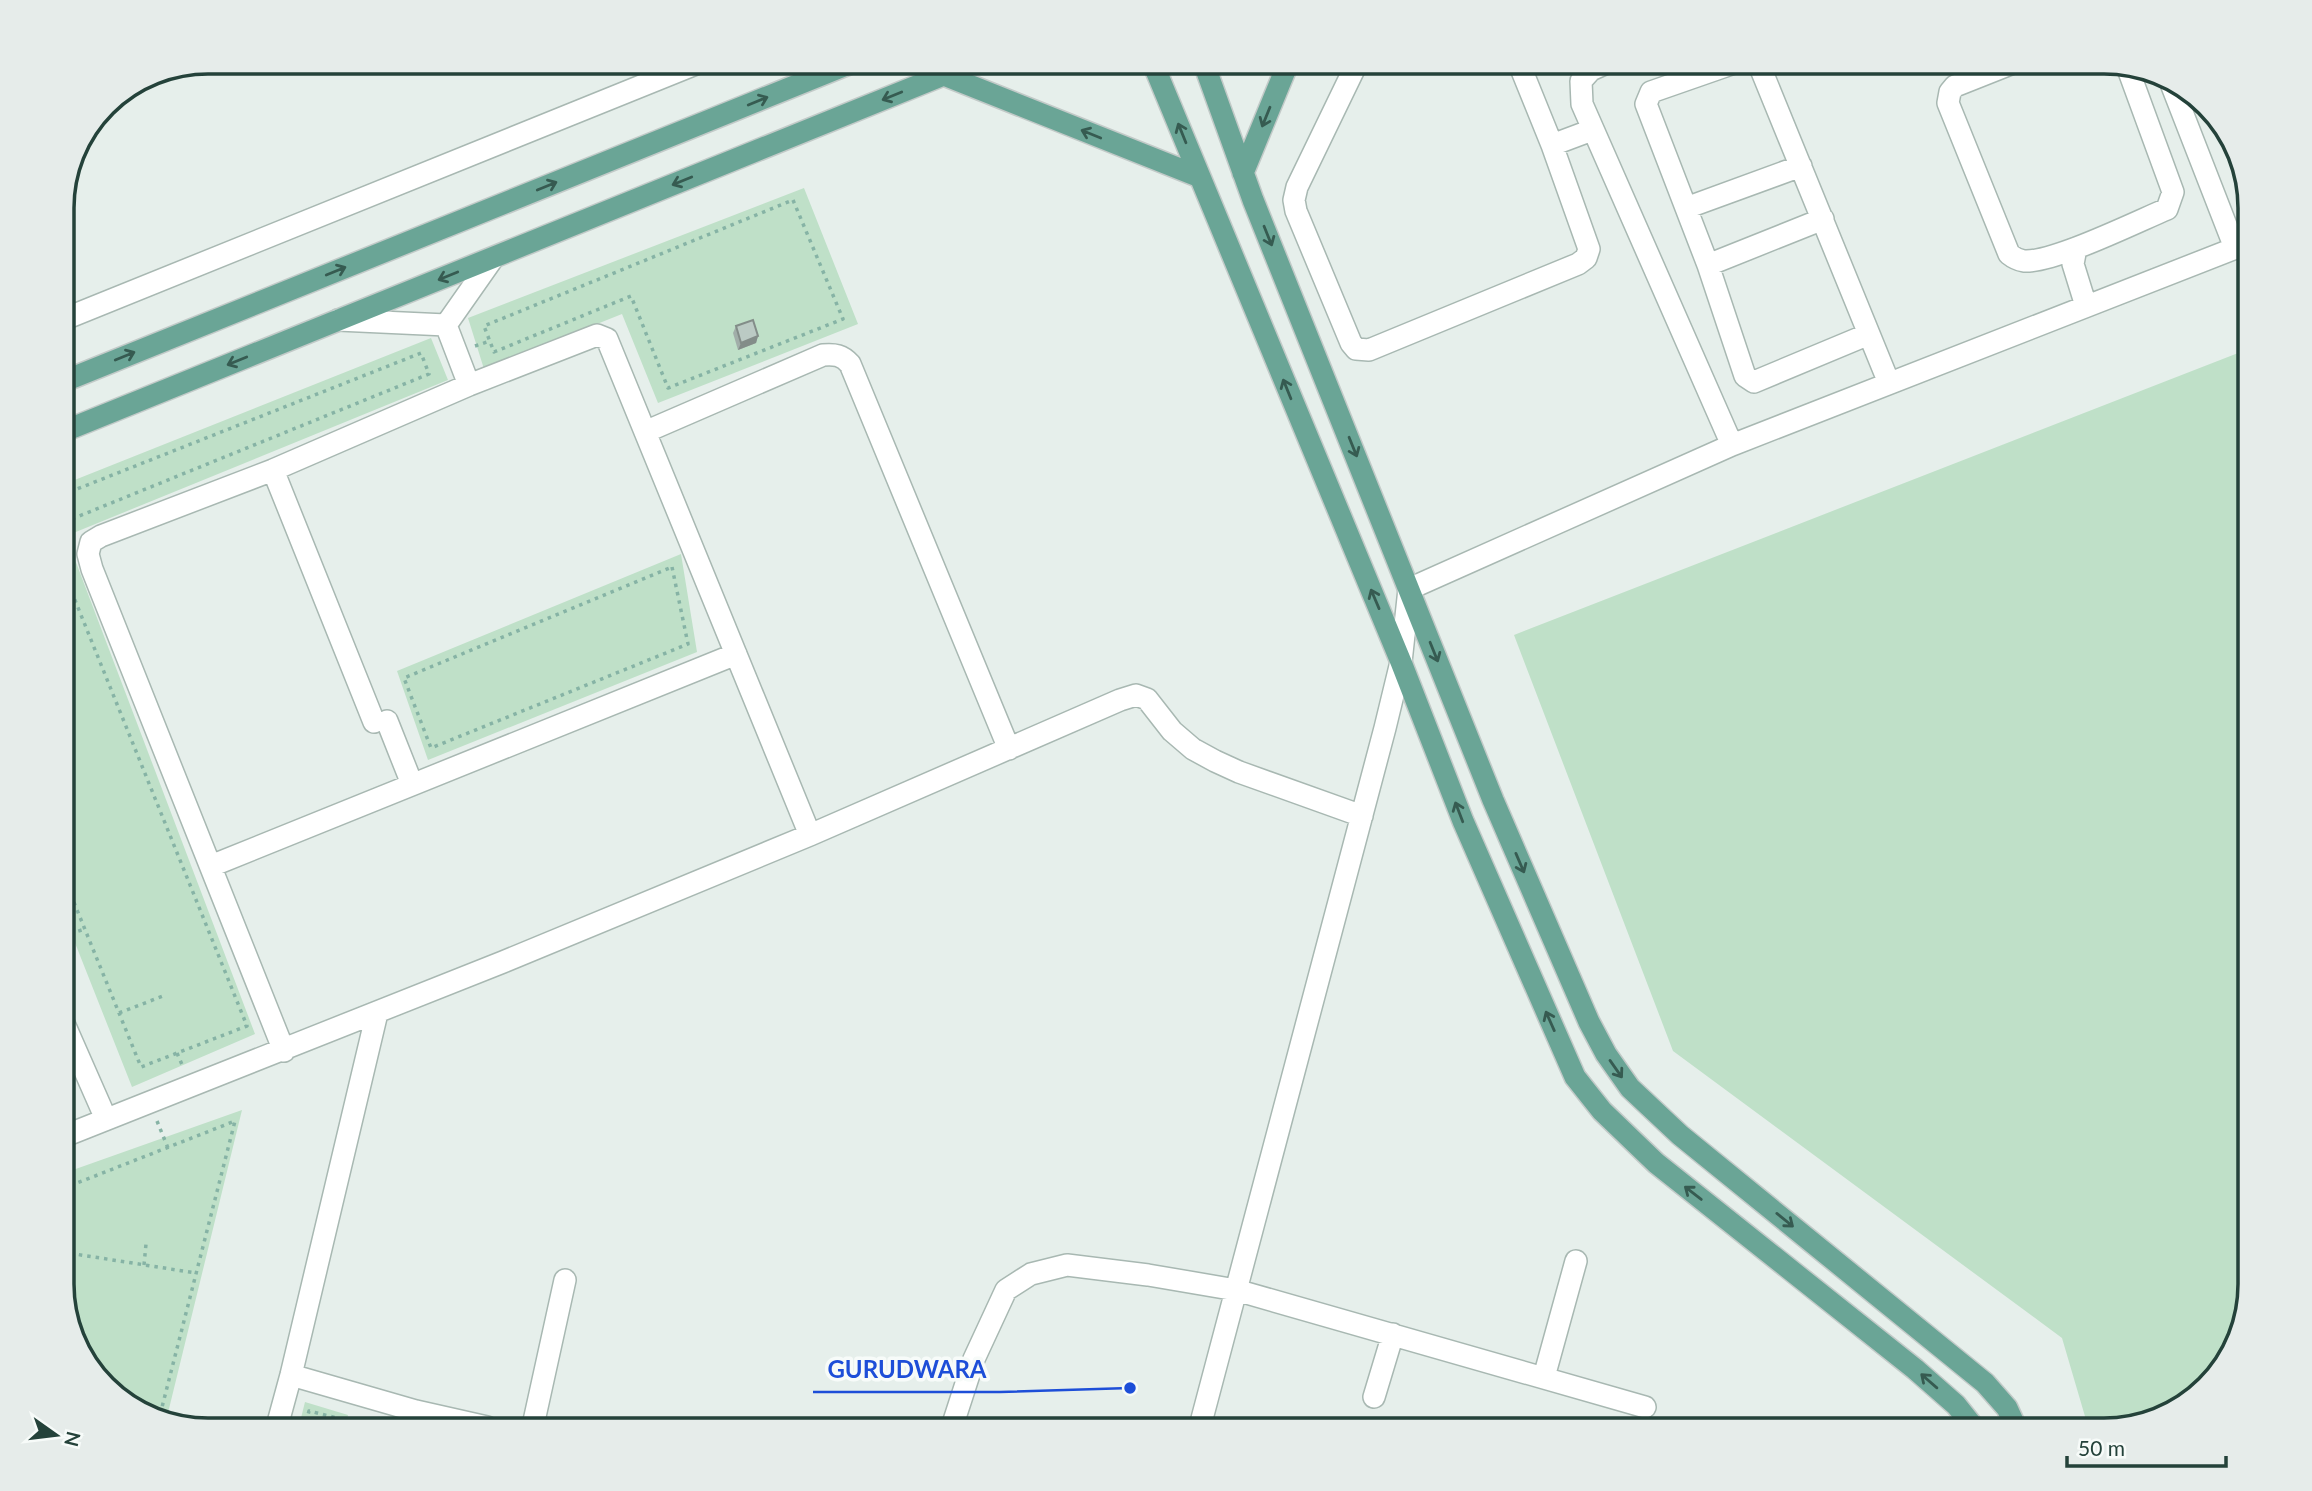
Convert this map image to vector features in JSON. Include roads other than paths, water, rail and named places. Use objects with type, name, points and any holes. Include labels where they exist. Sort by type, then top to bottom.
[{"type":"main road","points":[[74,377],[824,74]]},
{"type":"main road","points":[[1157,74],[1401,662],[1463,821],[1576,1077],[1602,1111],[1656,1163],[1915,1369],[1956,1405],[1966,1418]]},
{"type":"main road","points":[[1208,74],[1243,173],[1493,800],[1589,1022],[1606,1054],[1630,1088],[1680,1135],[1985,1383],[2011,1418]]},
{"type":"main road","points":[[1243,173],[1284,74]]},
{"type":"main road","points":[[74,427],[944,75],[1200,177]]},
{"type":"street","points":[[74,315],[671,74]]},
{"type":"street","points":[[1352,74],[1297,187],[1294,200],[1300,222],[1351,343],[1356,349],[1369,350],[1578,264],[1586,258],[1589,249],[1523,74]]},
{"type":"street","points":[[1587,74],[1581,81],[1583,104],[1592,130],[1732,445]]},
{"type":"street","points":[[1703,74],[1651,92],[1646,104],[1708,265],[1745,376],[1754,382],[1869,334]]},
{"type":"street","points":[[1763,74],[1889,383]]},
{"type":"street","points":[[1985,74],[1955,86],[1950,92],[1948,103],[2009,254],[2022,261],[2076,248],[2167,209],[2173,192],[2131,77]]},
{"type":"street","points":[[2176,94],[2238,234]]},
{"type":"street","points":[[1552,145],[1592,130]]},
{"type":"street","points":[[1686,208],[1801,166]]},
{"type":"street","points":[[1708,265],[1823,219]]},
{"type":"street","points":[[1202,1418],[1401,662],[1409,589],[1732,445],[2238,247]]},
{"type":"street","points":[[2076,248],[2073,264],[2086,306]]},
{"type":"street","points":[[446,324],[493,258]]},
{"type":"street","points":[[338,320],[446,324]]},
{"type":"street","points":[[446,324],[469,385]]},
{"type":"street","points":[[284,1051],[97,582],[88,554],[91,542],[101,536],[272,470],[469,385],[597,335],[607,340],[614,354],[810,835]]},
{"type":"street","points":[[645,432],[823,355],[836,354],[845,358],[850,364],[1009,749]]},
{"type":"street","points":[[272,470],[380,721],[412,784]]},
{"type":"street","points":[[211,866],[736,654]]},
{"type":"street","points":[[74,1132],[284,1051],[810,835],[1136,695],[1146,699],[1172,731],[1193,749],[1215,761],[1362,816]]},
{"type":"street","points":[[279,1418],[377,1013]]},
{"type":"street","points":[[74,1046],[106,1119]]},
{"type":"street","points":[[1544,1377],[1576,1261]]},
{"type":"street","points":[[955,1418],[974,1359],[1006,1290],[1031,1274],[1067,1265],[1236,1290],[1645,1407]]},
{"type":"street","points":[[535,1418],[565,1280]]},
{"type":"street","points":[[1374,1397],[1393,1334]]},
{"type":"street","points":[[291,1375],[408,1418]]},
{"type":"place","name":"GURUDWARA","points":[[1130,1388]]}]
